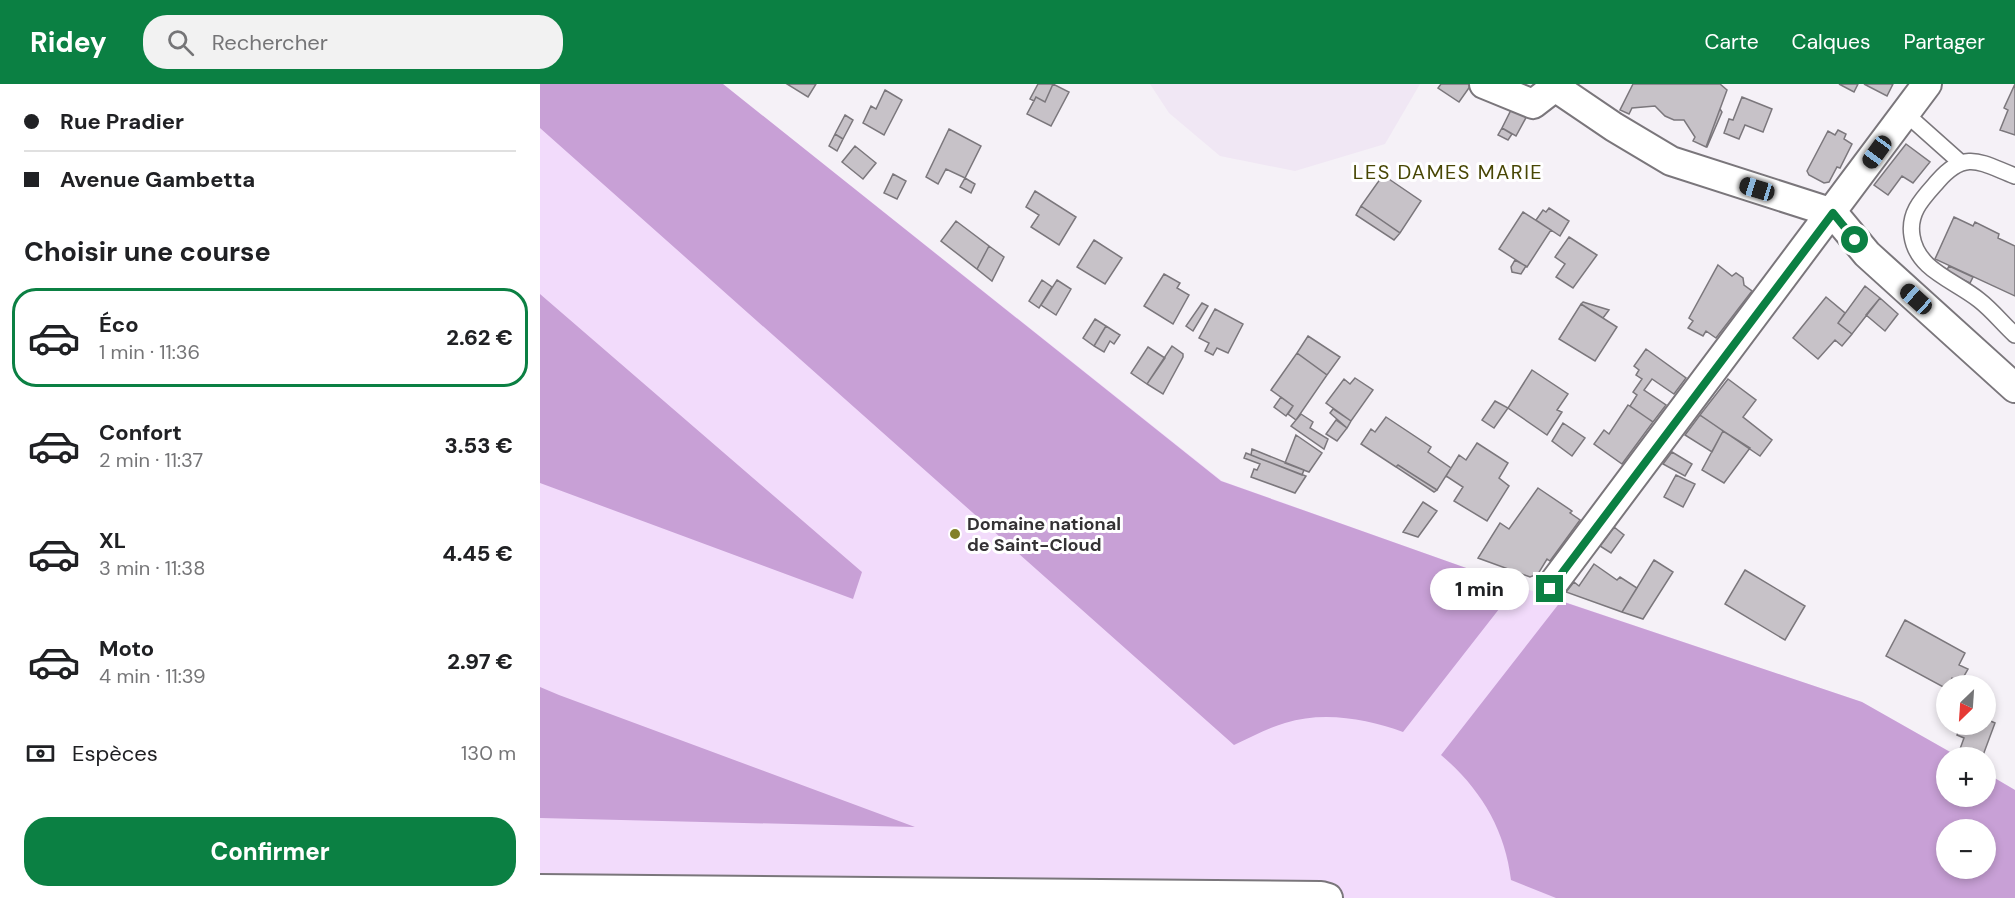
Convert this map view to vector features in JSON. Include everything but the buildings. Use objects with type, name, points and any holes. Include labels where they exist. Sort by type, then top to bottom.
[{"type":"street","points":[[1484,84],[1533,104],[1555,86],[1614,127],[1671,161],[1833,213],[1867,254],[2015,388]]},
{"type":"street","points":[[1550,589],[1928,84]]},
{"type":"street","points":[[540,889],[1323,897]]},
{"type":"lane","points":[[1905,113],[1960,162]]},
{"type":"lane","points":[[2015,176],[1976,161],[1960,162],[1950,167],[1919,203],[1911,217],[1913,245],[1919,257],[1979,300],[2015,335]]},
{"type":"shaded area","name":"Domaine national de Saint-Cloud","points":[[540,84],[723,84],[1222,481],[1517,586],[1862,702],[1941,747],[1936,747],[1936,807],[1996,807],[1996,779],[2015,790],[2015,898],[540,898]]},
{"type":"shaded area","points":[[540,84],[723,84],[1221,481],[1517,586],[1403,732],[1375,723],[1345,718],[1300,719],[1279,725],[1234,745],[540,128]]},
{"type":"shaded area","points":[[1150,84],[1420,84],[1385,144],[1295,171],[1220,156],[1169,113]]},
{"type":"shaded area","points":[[540,294],[862,572],[853,599],[540,483]]},
{"type":"shaded area","points":[[1561,601],[1862,702],[1941,747],[1936,747],[1936,807],[1996,807],[1996,779],[2015,790],[2015,898],[1556,898],[1511,880],[1503,844],[1488,811],[1468,781],[1441,755]]},
{"type":"shaded area","points":[[540,687],[559,695],[915,827],[540,818]]},
{"type":"place","name":"Domaine national de Saint-Cloud","points":[[955,534]]},
{"type":"district","name":"LES DAMES MARIE","points":[[1448,172]]},
{"type":"route","points":[[1550,589],[1833,213],[1855,240]]}]
